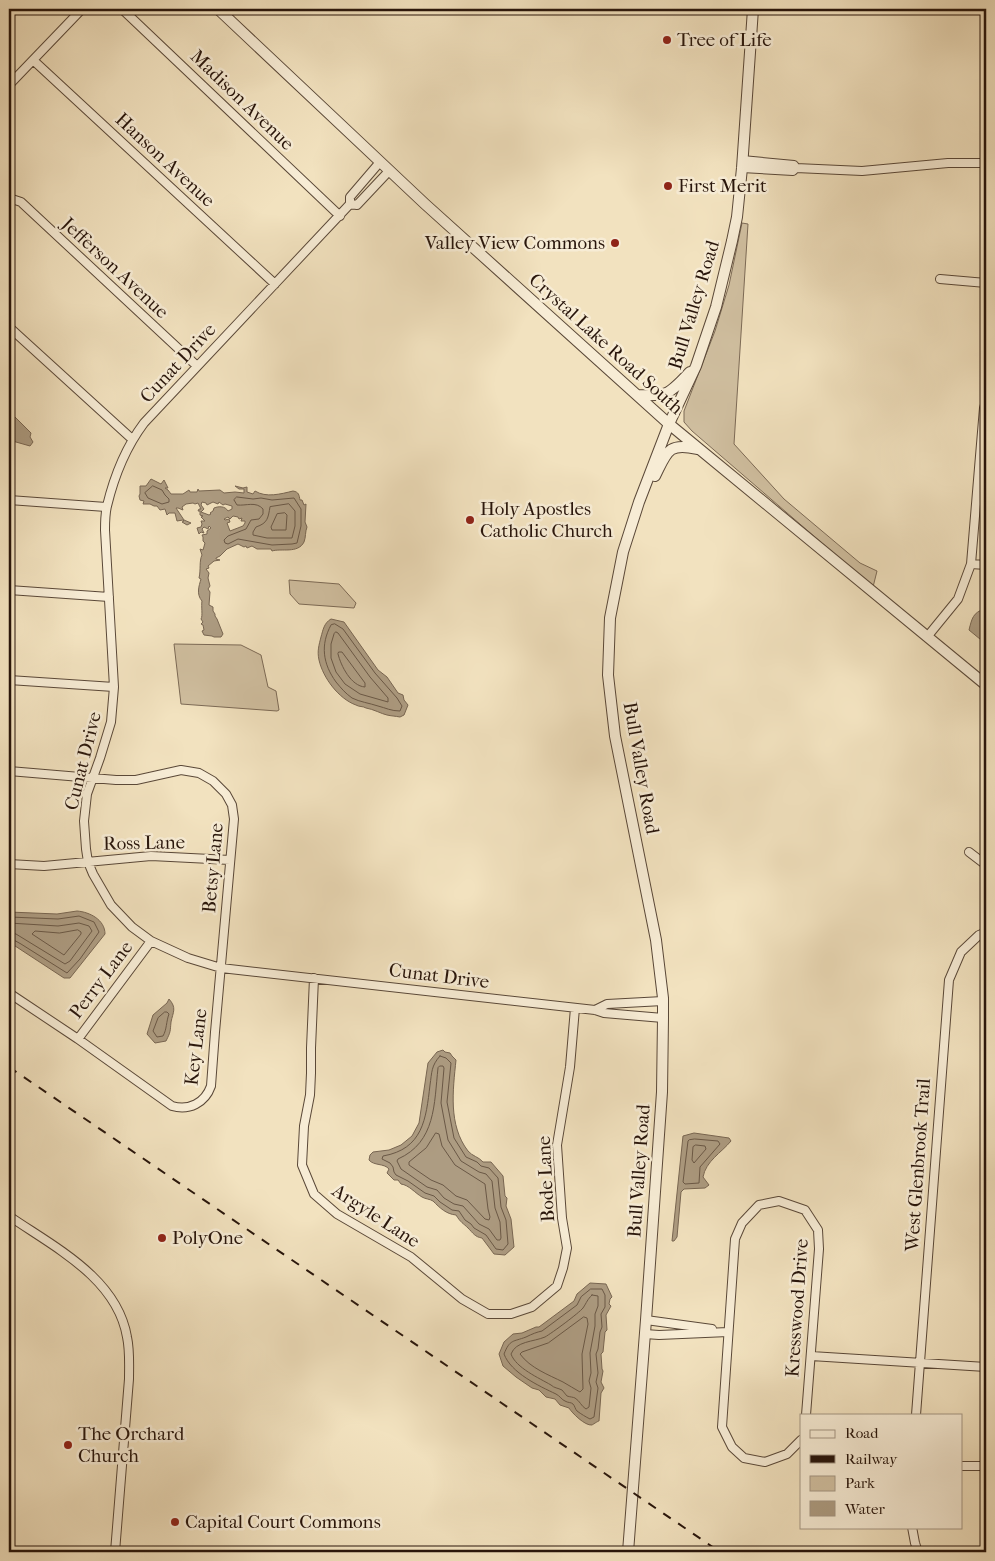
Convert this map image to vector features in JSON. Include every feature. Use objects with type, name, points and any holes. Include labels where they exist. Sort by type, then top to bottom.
[{"type":"street","points":[[9,85],[82,9]]},
{"type":"street","name":"Madison Avenue","points":[[122,9],[340,216]]},
{"type":"street","name":"Crystal Lake Road South","points":[[218,9],[389,171],[669,424],[986,685]]},
{"type":"street","name":"Bull Valley Road","points":[[628,1552],[662,1092],[664,1018],[656,940],[615,736],[608,675],[610,618],[623,552],[639,502],[669,424],[696,366],[716,307],[732,242],[737,216],[742,164],[753,9]]},
{"type":"street","name":"Hanson Avenue","points":[[33,60],[275,284]]},
{"type":"street","name":"Cunat Drive","points":[[380,162],[350,197],[350,204],[340,216],[197,366],[144,423],[132,439],[106,508],[105,530],[114,687],[111,722],[87,794],[84,821],[88,862],[111,905],[132,927],[151,941],[188,958],[221,968],[596,1010],[604,1013],[664,1018]]},
{"type":"street","points":[[742,164],[794,171],[796,168],[862,171],[948,163],[986,164]]},
{"type":"street","name":"Cunat Drive","points":[[350,204],[357,205],[389,171]]},
{"type":"street","name":"Jefferson Avenue","points":[[9,198],[14,198],[21,202],[197,366]]},
{"type":"street","points":[[940,279],[986,283]]},
{"type":"street","points":[[9,327],[132,439]]},
{"type":"street","points":[[637,395],[660,396],[670,392],[696,366]]},
{"type":"street","points":[[927,637],[958,599],[971,564],[982,479],[984,408],[986,401]]},
{"type":"street","points":[[639,502],[669,451],[679,446],[700,450]]},
{"type":"street","points":[[9,500],[106,508]]},
{"type":"street","points":[[971,564],[986,565]]},
{"type":"street","points":[[9,590],[109,597]]},
{"type":"street","points":[[9,680],[114,687]]},
{"type":"street","name":"Betsy Lane","points":[[9,771],[136,780],[181,770],[199,772],[213,781],[226,794],[232,805],[234,819],[221,968]]},
{"type":"street","points":[[969,852],[986,866]]},
{"type":"street","name":"Ross Lane","points":[[9,864],[39,866],[151,856],[230,860]]},
{"type":"street","name":"West Glenbrook Trail","points":[[916,1414],[949,980],[961,952],[986,932]]},
{"type":"street","name":"Perry Lane","points":[[78,1038],[151,941]]},
{"type":"street","name":"Key Lane","points":[[9,993],[78,1038],[172,1106],[193,1106],[201,1102],[208,1095],[211,1086],[221,968]]},
{"type":"street","name":"Argyle Lane","points":[[314,978],[310,1095],[304,1126],[302,1165],[314,1194],[337,1214],[412,1257],[462,1299],[488,1314],[511,1314],[532,1307]]},
{"type":"street","name":"Cunat Drive","points":[[596,1010],[607,1004],[663,1001]]},
{"type":"street","name":"Bode Lane","points":[[532,1307],[557,1286],[567,1248],[562,1218],[557,1145],[570,1067],[575,1008]]},
{"type":"street","name":"Kresswood Drive","points":[[800,1441],[787,1454],[765,1462],[744,1458],[732,1447],[722,1427],[735,1239],[742,1223],[759,1205],[779,1201],[805,1210],[818,1230],[819,1249],[806,1414]]},
{"type":"street","points":[[9,1216],[89,1272],[108,1294],[118,1311],[127,1335],[130,1358],[129,1379],[115,1552]]},
{"type":"street","points":[[646,1320],[728,1332]]},
{"type":"street","points":[[645,1334],[728,1332]]},
{"type":"street","points":[[811,1356],[986,1367]]},
{"type":"street","points":[[962,1466],[986,1466]]},
{"type":"street","points":[[912,1528],[918,1552]]},
{"type":"green space","points":[[958,9],[986,9],[986,12],[943,14]]},
{"type":"green space","points":[[742,223],[748,224],[734,444],[784,499],[860,563],[877,571],[873,587],[692,431],[684,422],[684,411],[715,331],[729,285]]},
{"type":"green space","points":[[289,580],[339,584],[356,603],[354,608],[299,604],[290,594]]},
{"type":"green space","points":[[174,644],[241,645],[261,655],[268,687],[276,691],[279,710],[181,704]]},
{"type":"water","points":[[9,411],[31,433],[30,437],[33,442],[30,446],[9,440]]},
{"type":"water","points":[[151,479],[161,484],[164,480],[168,488],[165,488],[171,494],[183,494],[189,490],[190,492],[197,492],[198,489],[199,491],[220,490],[224,493],[244,493],[244,489],[239,489],[235,486],[247,487],[247,492],[253,494],[255,491],[269,495],[293,491],[298,493],[304,505],[306,504],[305,522],[307,527],[305,538],[298,548],[272,551],[271,549],[257,549],[252,546],[247,548],[238,544],[227,549],[216,558],[220,560],[214,561],[206,569],[209,573],[209,605],[213,607],[223,634],[221,637],[204,635],[202,631],[204,630],[203,625],[201,624],[203,622],[201,619],[202,601],[199,593],[202,555],[200,549],[203,550],[205,543],[202,535],[207,534],[207,531],[211,528],[209,526],[208,529],[204,527],[202,529],[204,533],[201,532],[199,534],[197,528],[201,527],[201,521],[205,521],[201,517],[203,516],[200,515],[200,511],[198,511],[201,509],[198,503],[186,504],[182,507],[183,510],[176,508],[184,520],[191,523],[187,525],[182,522],[183,520],[177,521],[175,513],[167,515],[165,509],[160,510],[157,506],[143,504],[144,501],[140,500],[139,496],[140,486],[146,486]],"holes":[[[202,502],[207,505],[213,502],[218,504],[219,502],[223,505],[232,506],[232,509],[228,511],[224,507],[216,507],[209,515],[201,512],[204,509],[201,505]],[[233,516],[239,519],[242,518],[241,521],[245,521],[245,523],[243,526],[230,531],[227,523],[230,522],[229,519],[224,519],[228,517],[230,519]]]},
{"type":"water","points":[[986,609],[986,644],[969,630],[974,616],[977,612]]},
{"type":"water","points":[[331,619],[344,622],[378,670],[387,677],[398,693],[403,695],[408,705],[404,715],[400,717],[389,715],[357,706],[338,693],[328,681],[321,667],[318,654],[323,629]]},
{"type":"water","points":[[77,911],[87,913],[100,921],[105,934],[70,978],[64,978],[9,942],[9,912],[57,914]]},
{"type":"water","points":[[169,999],[174,1010],[170,1033],[166,1041],[155,1043],[147,1034],[153,1015]]},
{"type":"water","points":[[443,1050],[450,1053],[456,1060],[453,1107],[457,1130],[462,1141],[470,1153],[483,1162],[491,1162],[503,1176],[505,1196],[507,1198],[506,1206],[511,1219],[514,1247],[505,1255],[494,1254],[482,1238],[474,1234],[456,1215],[446,1212],[433,1201],[422,1197],[409,1187],[401,1184],[398,1180],[394,1180],[387,1173],[389,1169],[387,1167],[369,1160],[373,1152],[389,1150],[401,1145],[412,1136],[419,1123],[428,1063],[437,1052]]},
{"type":"water","points":[[694,1133],[729,1138],[731,1141],[707,1166],[703,1177],[709,1185],[705,1188],[684,1189],[681,1192],[677,1237],[672,1241],[683,1136]]},
{"type":"water","points":[[590,1283],[606,1284],[612,1297],[609,1304],[611,1306],[606,1315],[607,1330],[601,1354],[603,1371],[601,1382],[604,1388],[601,1393],[599,1421],[592,1425],[582,1421],[569,1408],[560,1405],[555,1399],[546,1397],[539,1390],[532,1388],[516,1377],[503,1366],[499,1354],[504,1342],[513,1334],[539,1327],[574,1301],[577,1294]]},
{"type":"railway","points":[[9,1067],[720,1552]]},
{"type":"place","name":"Tree of Life","points":[[667,40]]},
{"type":"place","name":"First Merit","points":[[668,186]]},
{"type":"place","name":"Valley View Commons","points":[[615,243]]},
{"type":"place","name":"Holy Apostles Catholic Church","points":[[470,520]]},
{"type":"place","name":"PolyOne","points":[[162,1238]]},
{"type":"place","name":"The Orchard Church","points":[[68,1445]]},
{"type":"place","name":"Capital Court Commons","points":[[175,1522]]}]
